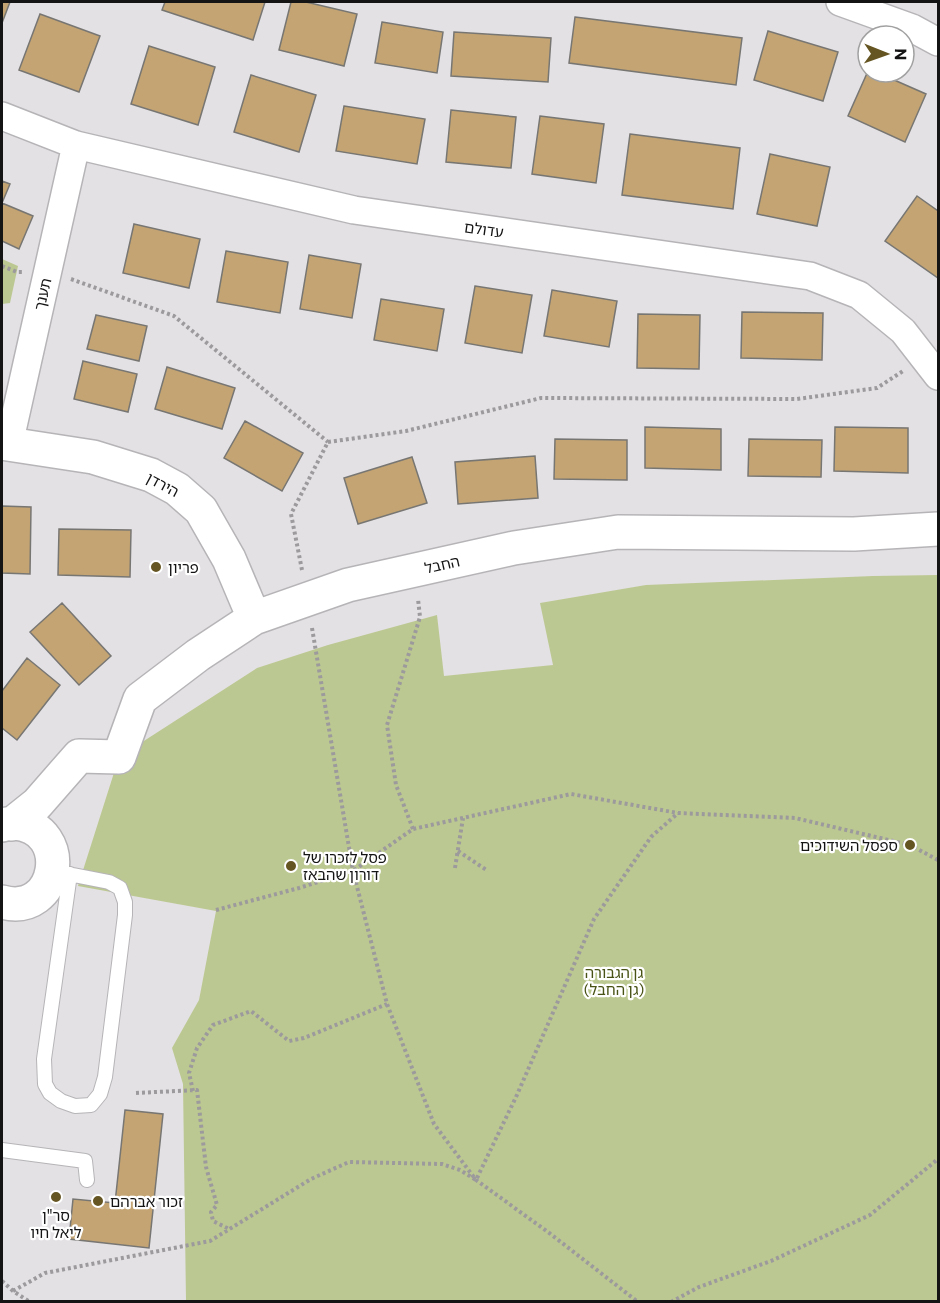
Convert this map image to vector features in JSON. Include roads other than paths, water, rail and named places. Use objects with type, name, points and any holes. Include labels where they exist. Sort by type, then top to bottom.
[{"type":"street","points":[[840,2],[912,28],[939,42]]},
{"type":"street","name":"עדולם","points":[[2,116],[76,145],[354,210],[810,276],[859,296],[903,331],[939,376]]},
{"type":"street","name":"תענך","points":[[5,443],[76,145]]},
{"type":"street","name":"הירדן","points":[[5,443],[93,457],[151,475],[177,489],[201,510],[229,559],[254,618]]},
{"type":"street","name":"החבל","points":[[23,821],[79,756],[119,757],[140,699],[198,655],[254,618],[348,585],[514,548],[618,532],[854,534],[939,529]]},
{"type":"street","points":[[7,908],[30,901],[61,873],[49,844],[23,821]]},
{"type":"lane","points":[[61,873],[109,882],[120,888],[124,902],[125,915],[105,1077],[100,1094],[90,1105],[75,1106],[61,1101],[50,1094],[45,1084],[44,1059],[61,873]]},
{"type":"lane","points":[[2,1150],[84,1161],[87,1180]]},
{"type":"place","name":"פריון","points":[[156,567]]},
{"type":"place","name":"ספסל השידוכים","points":[[910,845]]},
{"type":"place","name":"פסל לזכרו של דורון שהבאז","points":[[291,866]]},
{"type":"place","name":"סר\"ן ליאל חיו","points":[[56,1197]]},
{"type":"place","name":"זכור אברהם","points":[[98,1201]]},
{"type":"park label","name":"גן הגבורה (גן החבל)","points":[[614,980]]}]
